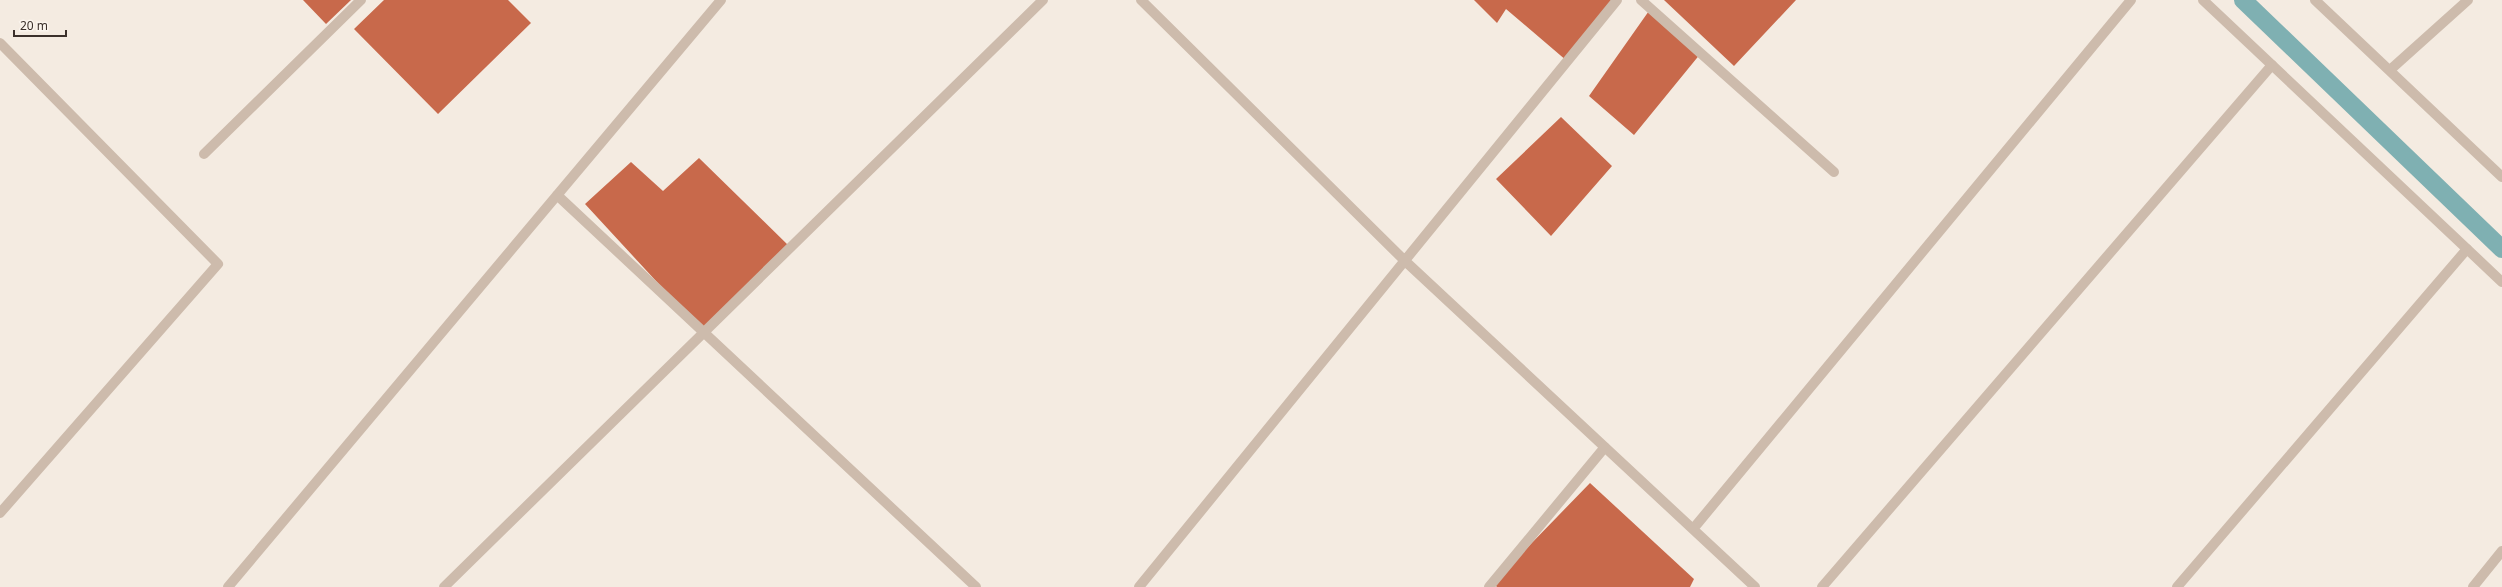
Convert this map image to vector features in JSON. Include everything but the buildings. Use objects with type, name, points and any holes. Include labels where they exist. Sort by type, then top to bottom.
[{"type":"street","points":[[204,154],[361,0]]},
{"type":"street","points":[[228,587],[721,0]]},
{"type":"street","points":[[444,587],[1043,0]]},
{"type":"street","points":[[1141,0],[1404,260],[1755,587]]},
{"type":"street","points":[[1139,587],[1617,0]]},
{"type":"street","points":[[1642,0],[1834,172]]},
{"type":"street","points":[[1693,529],[2131,0]]},
{"type":"street","points":[[2203,0],[2502,282]]},
{"type":"street","points":[[2315,0],[2502,177]]},
{"type":"street","points":[[2390,70],[2468,0]]},
{"type":"street","points":[[0,43],[218,264],[0,513]]},
{"type":"street","points":[[1822,587],[2272,65]]},
{"type":"street","points":[[557,196],[976,587]]},
{"type":"street","points":[[2177,587],[2467,249]]},
{"type":"street","points":[[1489,587],[1605,447]]},
{"type":"street","points":[[2473,587],[2502,551]]},
{"type":"waterway","points":[[2243,0],[2502,249]]}]
